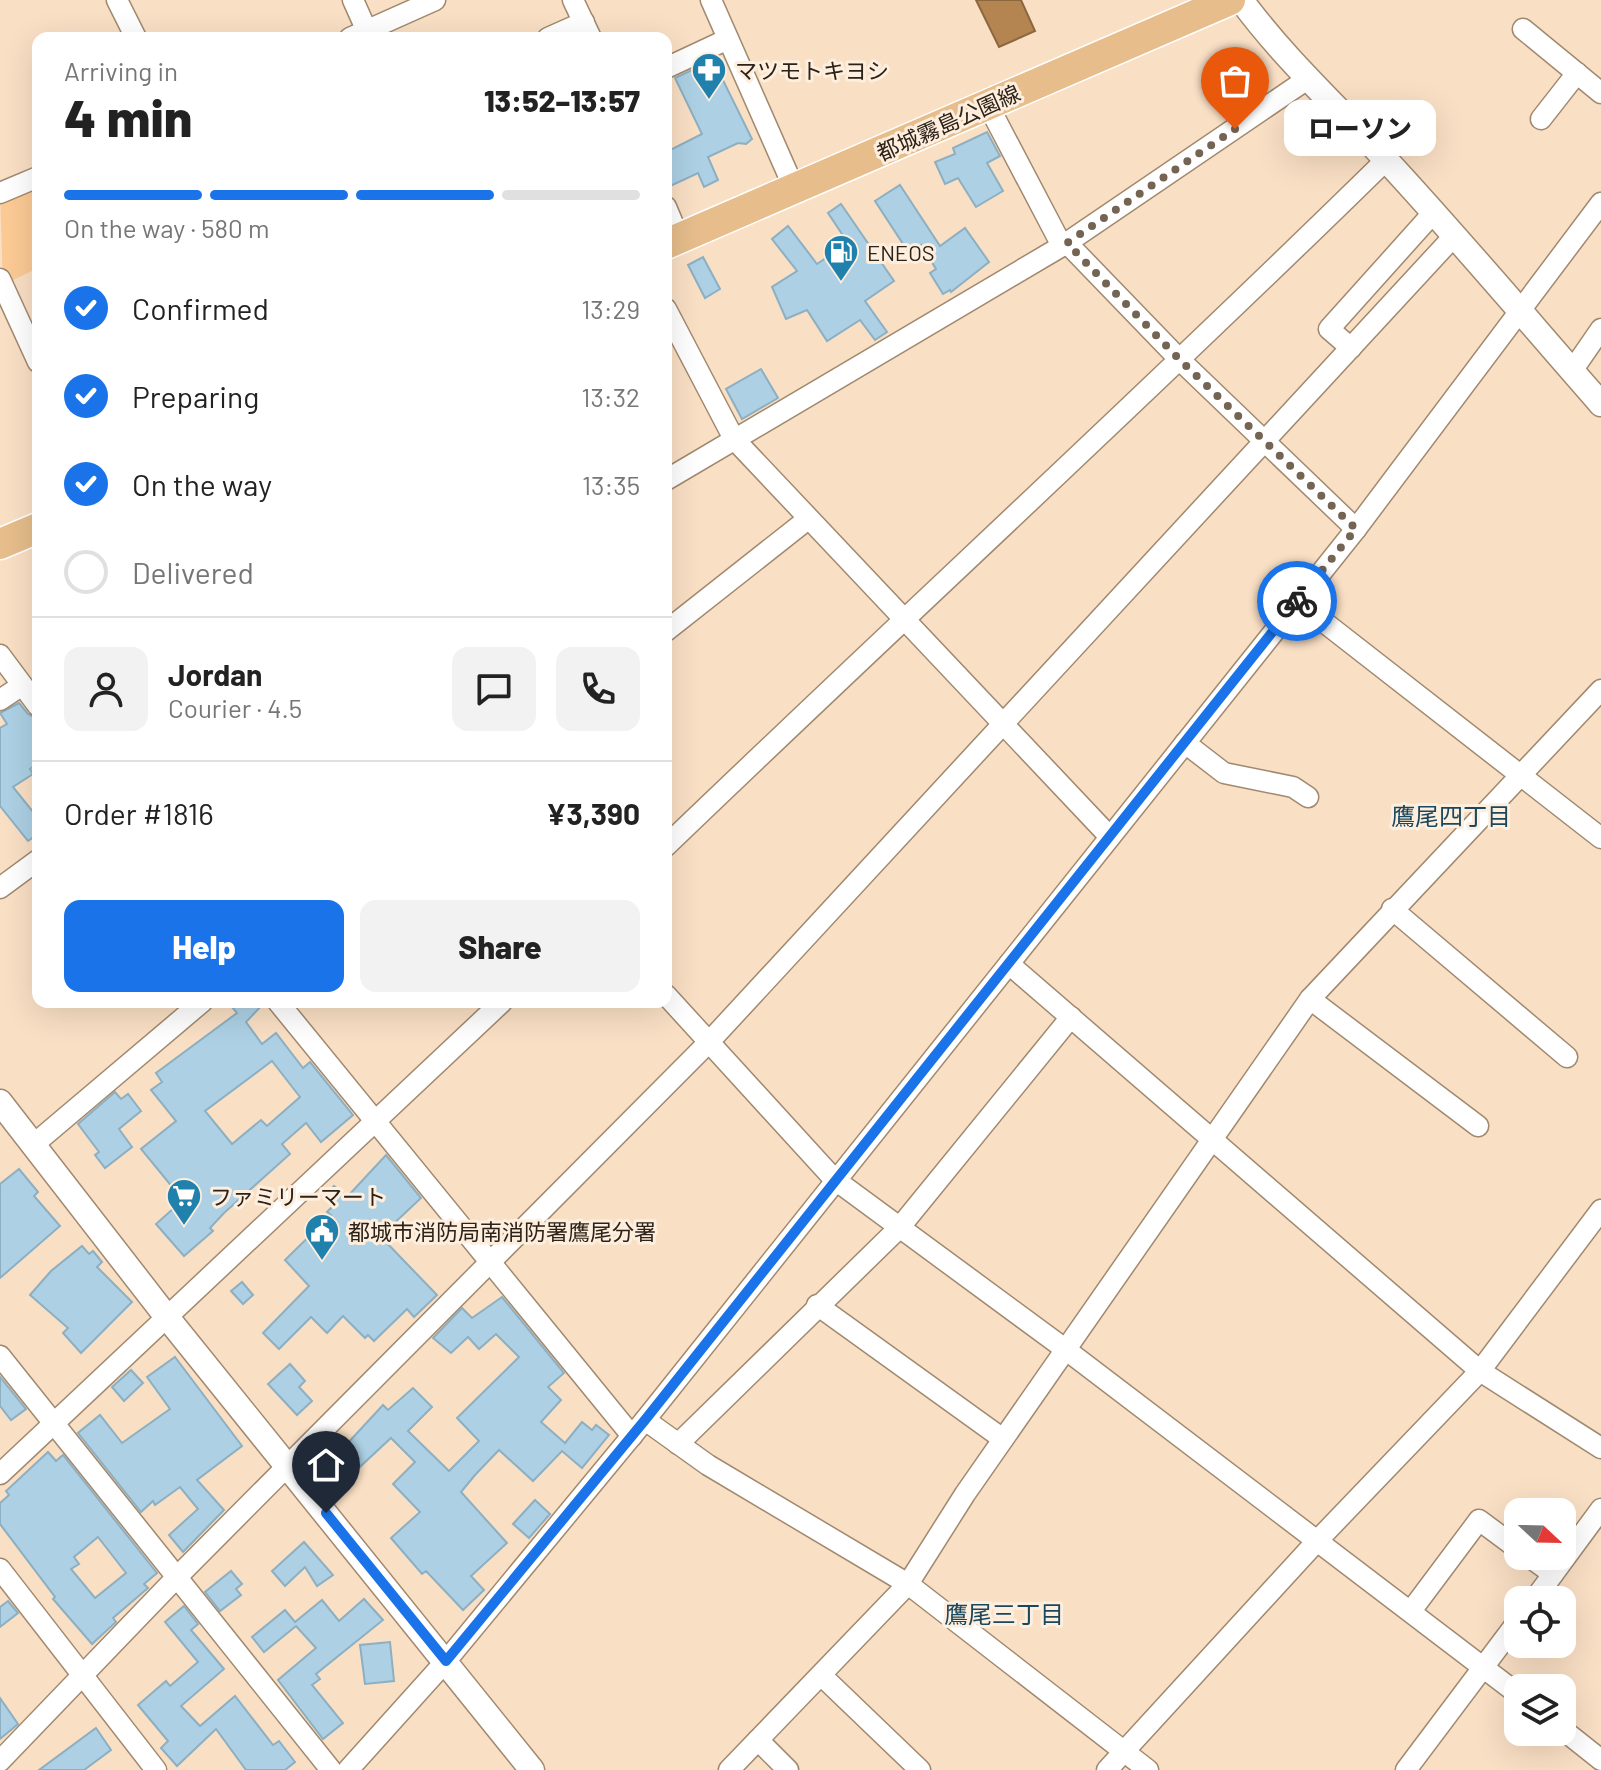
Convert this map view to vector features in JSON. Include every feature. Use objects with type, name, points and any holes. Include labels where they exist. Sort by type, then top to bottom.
[{"type":"main road","name":"都城霧島公園線","points":[[672,241],[1230,0]]},
{"type":"main road","points":[[0,544],[32,531]]},
{"type":"street","points":[[117,0],[133,32]]},
{"type":"street","points":[[353,0],[362,32]]},
{"type":"street","points":[[371,32],[435,0]]},
{"type":"street","points":[[573,0],[587,30]]},
{"type":"street","points":[[711,0],[794,188]]},
{"type":"street","points":[[1241,0],[1306,80],[1455,235],[1601,404]]},
{"type":"street","points":[[1523,29],[1601,93]]},
{"type":"street","points":[[672,65],[728,39]]},
{"type":"street","points":[[1541,119],[1577,73]]},
{"type":"street","points":[[672,476],[1065,245],[1306,80]]},
{"type":"street","points":[[988,105],[1065,245],[1356,529]]},
{"type":"street","points":[[672,840],[901,619],[1181,361],[1386,160]]},
{"type":"street","points":[[0,193],[32,180]]},
{"type":"street","points":[[348,1770],[446,1661],[638,1428],[1356,529],[1601,203]]},
{"type":"street","points":[[1351,348],[1329,329],[1434,212]]},
{"type":"street","points":[[0,1761],[85,1677],[176,1578],[709,1042],[1455,235]]},
{"type":"street","points":[[0,279],[32,349]]},
{"type":"street","points":[[672,320],[734,439],[1110,837]]},
{"type":"street","points":[[1572,371],[1601,329]]},
{"type":"street","points":[[672,626],[808,519]]},
{"type":"street","points":[[1297,601],[1601,838]]},
{"type":"street","points":[[0,655],[32,699]]},
{"type":"street","points":[[0,700],[21,686]]},
{"type":"street","points":[[729,1770],[908,1584],[1003,1439],[1310,999],[1601,690]]},
{"type":"street","points":[[1185,743],[1224,773],[1293,787],[1308,797]]},
{"type":"street","points":[[0,888],[32,864]]},
{"type":"street","points":[[1392,909],[1567,1057]]},
{"type":"street","points":[[1009,964],[1480,1371],[1601,1448]]},
{"type":"street","points":[[1310,999],[1478,1126]]},
{"type":"street","points":[[672,1002],[834,1179],[1065,1349],[1504,1683]]},
{"type":"street","points":[[33,1145],[195,1008]]},
{"type":"street","points":[[283,1008],[491,1264],[638,1428],[678,1444],[908,1584],[1148,1770]]},
{"type":"street","points":[[0,1474],[496,1008]]},
{"type":"street","points":[[678,1444],[900,1227],[1071,1017]]},
{"type":"street","points":[[0,1102],[166,1316],[446,1661],[525,1767]]},
{"type":"street","points":[[1107,1770],[1317,1541],[1480,1371],[1601,1210]]},
{"type":"street","points":[[817,1305],[1003,1439]]},
{"type":"street","points":[[0,1356],[331,1770]]},
{"type":"street","points":[[1544,1586],[1601,1509]]},
{"type":"street","points":[[1411,1611],[1479,1520],[1504,1539]]},
{"type":"street","points":[[0,1569],[156,1770]]},
{"type":"street","points":[[1547,1570],[1553,1574]]},
{"type":"street","points":[[1406,1770],[1504,1640]]},
{"type":"street","points":[[821,1675],[920,1770]]},
{"type":"street","points":[[758,1740],[788,1770]]},
{"type":"street","points":[[1576,1740],[1601,1760]]},
{"type":"shaded area","points":[[976,0],[1021,0],[1035,31],[999,47]]},
{"type":"shaded area","points":[[32,180],[32,271],[3,285],[0,193]]},
{"type":"building","name":"マツモトキヨシ","points":[[713,60],[752,139],[708,157],[718,180],[704,187],[698,173],[672,185],[672,149],[702,134],[675,78]]},
{"type":"building","points":[[987,132],[1000,156],[987,163],[1003,191],[976,207],[958,178],[945,184],[935,162],[955,154],[953,148]]},
{"type":"building","points":[[900,185],[940,246],[965,228],[989,262],[951,292],[943,294],[930,273],[936,269],[921,245],[909,253],[875,201]]},
{"type":"building","points":[[841,204],[894,281],[865,301],[887,332],[875,340],[860,320],[827,341],[807,310],[786,319],[772,287],[797,271],[772,239],[788,226],[817,264],[848,243],[828,213]]},
{"type":"building","points":[[703,257],[720,289],[705,298],[688,265]]},
{"type":"building","points":[[761,369],[778,398],[742,419],[726,389]]},
{"type":"building","points":[[19,703],[32,716],[32,775],[13,787],[32,811],[32,838],[28,841],[0,806],[0,728],[7,724],[0,713]]},
{"type":"building","points":[[233,1008],[259,1008],[246,1022],[262,1044],[276,1033],[303,1068],[310,1062],[353,1115],[321,1142],[306,1123],[282,1144],[290,1154],[224,1213],[210,1228],[213,1231],[184,1256],[156,1224],[183,1200],[141,1149],[176,1121],[151,1090],[162,1082],[156,1073],[237,1013]],"holes":[[[272,1061],[300,1097],[267,1126],[261,1120],[232,1144],[205,1111]]]},
{"type":"building","points":[[115,1092],[121,1099],[128,1094],[141,1111],[119,1129],[132,1147],[105,1168],[95,1155],[99,1152],[78,1124]]},
{"type":"building","points":[[386,1155],[421,1198],[388,1229],[391,1232],[383,1239],[437,1295],[414,1317],[407,1309],[374,1341],[368,1335],[365,1338],[343,1316],[327,1333],[311,1317],[279,1349],[263,1333],[309,1286],[285,1260],[331,1215],[327,1212],[334,1205],[325,1197],[334,1186],[347,1197]]},
{"type":"building","points":[[19,1169],[38,1192],[34,1196],[60,1226],[0,1278],[0,1184]]},
{"type":"building","points":[[82,1246],[89,1254],[93,1251],[102,1262],[97,1267],[132,1302],[81,1353],[63,1333],[68,1328],[30,1295],[51,1271]]},
{"type":"building","points":[[242,1282],[253,1295],[243,1304],[231,1291]]},
{"type":"building","points":[[502,1297],[564,1373],[548,1387],[561,1400],[541,1422],[565,1443],[582,1422],[592,1430],[596,1425],[609,1435],[582,1468],[562,1451],[533,1481],[499,1450],[475,1475],[461,1492],[507,1543],[471,1576],[484,1590],[463,1610],[426,1571],[422,1574],[391,1538],[420,1512],[393,1484],[415,1462],[391,1438],[350,1476],[333,1459],[383,1405],[388,1410],[413,1388],[432,1407],[408,1431],[449,1471],[479,1441],[457,1418],[519,1357],[496,1334],[479,1349],[468,1337],[451,1353],[433,1338],[462,1308],[472,1318]]},
{"type":"building","points":[[175,1357],[242,1446],[197,1480],[224,1510],[183,1552],[169,1535],[198,1509],[180,1487],[155,1505],[153,1501],[141,1512],[78,1433],[100,1415],[122,1443],[170,1409],[147,1377]]},
{"type":"building","points":[[290,1364],[305,1381],[299,1387],[312,1401],[297,1415],[268,1384]]},
{"type":"building","points":[[131,1370],[143,1383],[124,1401],[112,1387]]},
{"type":"building","points":[[0,1377],[26,1409],[11,1420],[0,1406]]},
{"type":"building","points":[[48,1452],[56,1461],[63,1455],[157,1573],[144,1584],[148,1588],[113,1618],[116,1622],[92,1644],[53,1599],[55,1597],[0,1524],[0,1503],[9,1495],[6,1491]],"holes":[[[98,1537],[126,1573],[95,1598],[71,1569],[79,1564],[74,1557]]]},
{"type":"building","points":[[342,1474],[352,1484],[341,1494],[331,1484]]},
{"type":"building","points":[[535,1500],[550,1514],[529,1538],[513,1524]]},
{"type":"building","points":[[304,1542],[333,1575],[317,1586],[305,1567],[285,1586],[272,1571]]},
{"type":"building","points":[[231,1571],[242,1584],[236,1589],[241,1595],[220,1611],[205,1592]]},
{"type":"building","points":[[364,1599],[383,1620],[316,1674],[320,1679],[312,1685],[343,1723],[323,1739],[278,1680],[316,1648],[296,1626],[264,1652],[252,1637],[285,1610],[295,1622],[322,1600],[339,1621]]},
{"type":"building","points":[[8,1601],[18,1613],[0,1627],[0,1607]]},
{"type":"building","points":[[184,1606],[198,1624],[191,1630],[224,1669],[181,1706],[200,1726],[235,1696],[273,1745],[279,1741],[295,1762],[285,1770],[246,1770],[216,1729],[177,1766],[161,1748],[168,1741],[138,1705],[166,1681],[170,1686],[198,1662],[165,1622]]},
{"type":"building","points":[[390,1642],[394,1681],[365,1684],[360,1645]]},
{"type":"building","points":[[0,1698],[18,1724],[0,1739]]},
{"type":"building","points":[[96,1728],[111,1750],[84,1770],[39,1770]]},
{"type":"way so far","points":[[1235,129],[1067,243],[1181,361],[1356,529],[1297,601]]},
{"type":"place","name":"マツモトキヨシ","points":[[709,101]]},
{"type":"place","name":"ローソン","points":[[1235,129]]},
{"type":"place","name":"ENEOS","points":[[841,283]]},
{"type":"place","name":"ファミリーマート","points":[[184,1227]]},
{"type":"place","name":"都城市消防局南消防署鷹尾分署","points":[[322,1262]]},
{"type":"district","name":"鷹尾四丁目","points":[[1451,815]]},
{"type":"district","name":"鷹尾三丁目","points":[[1004,1613]]},
{"type":"route","points":[[326,1513],[446,1661],[645,1420],[1297,601]]}]
